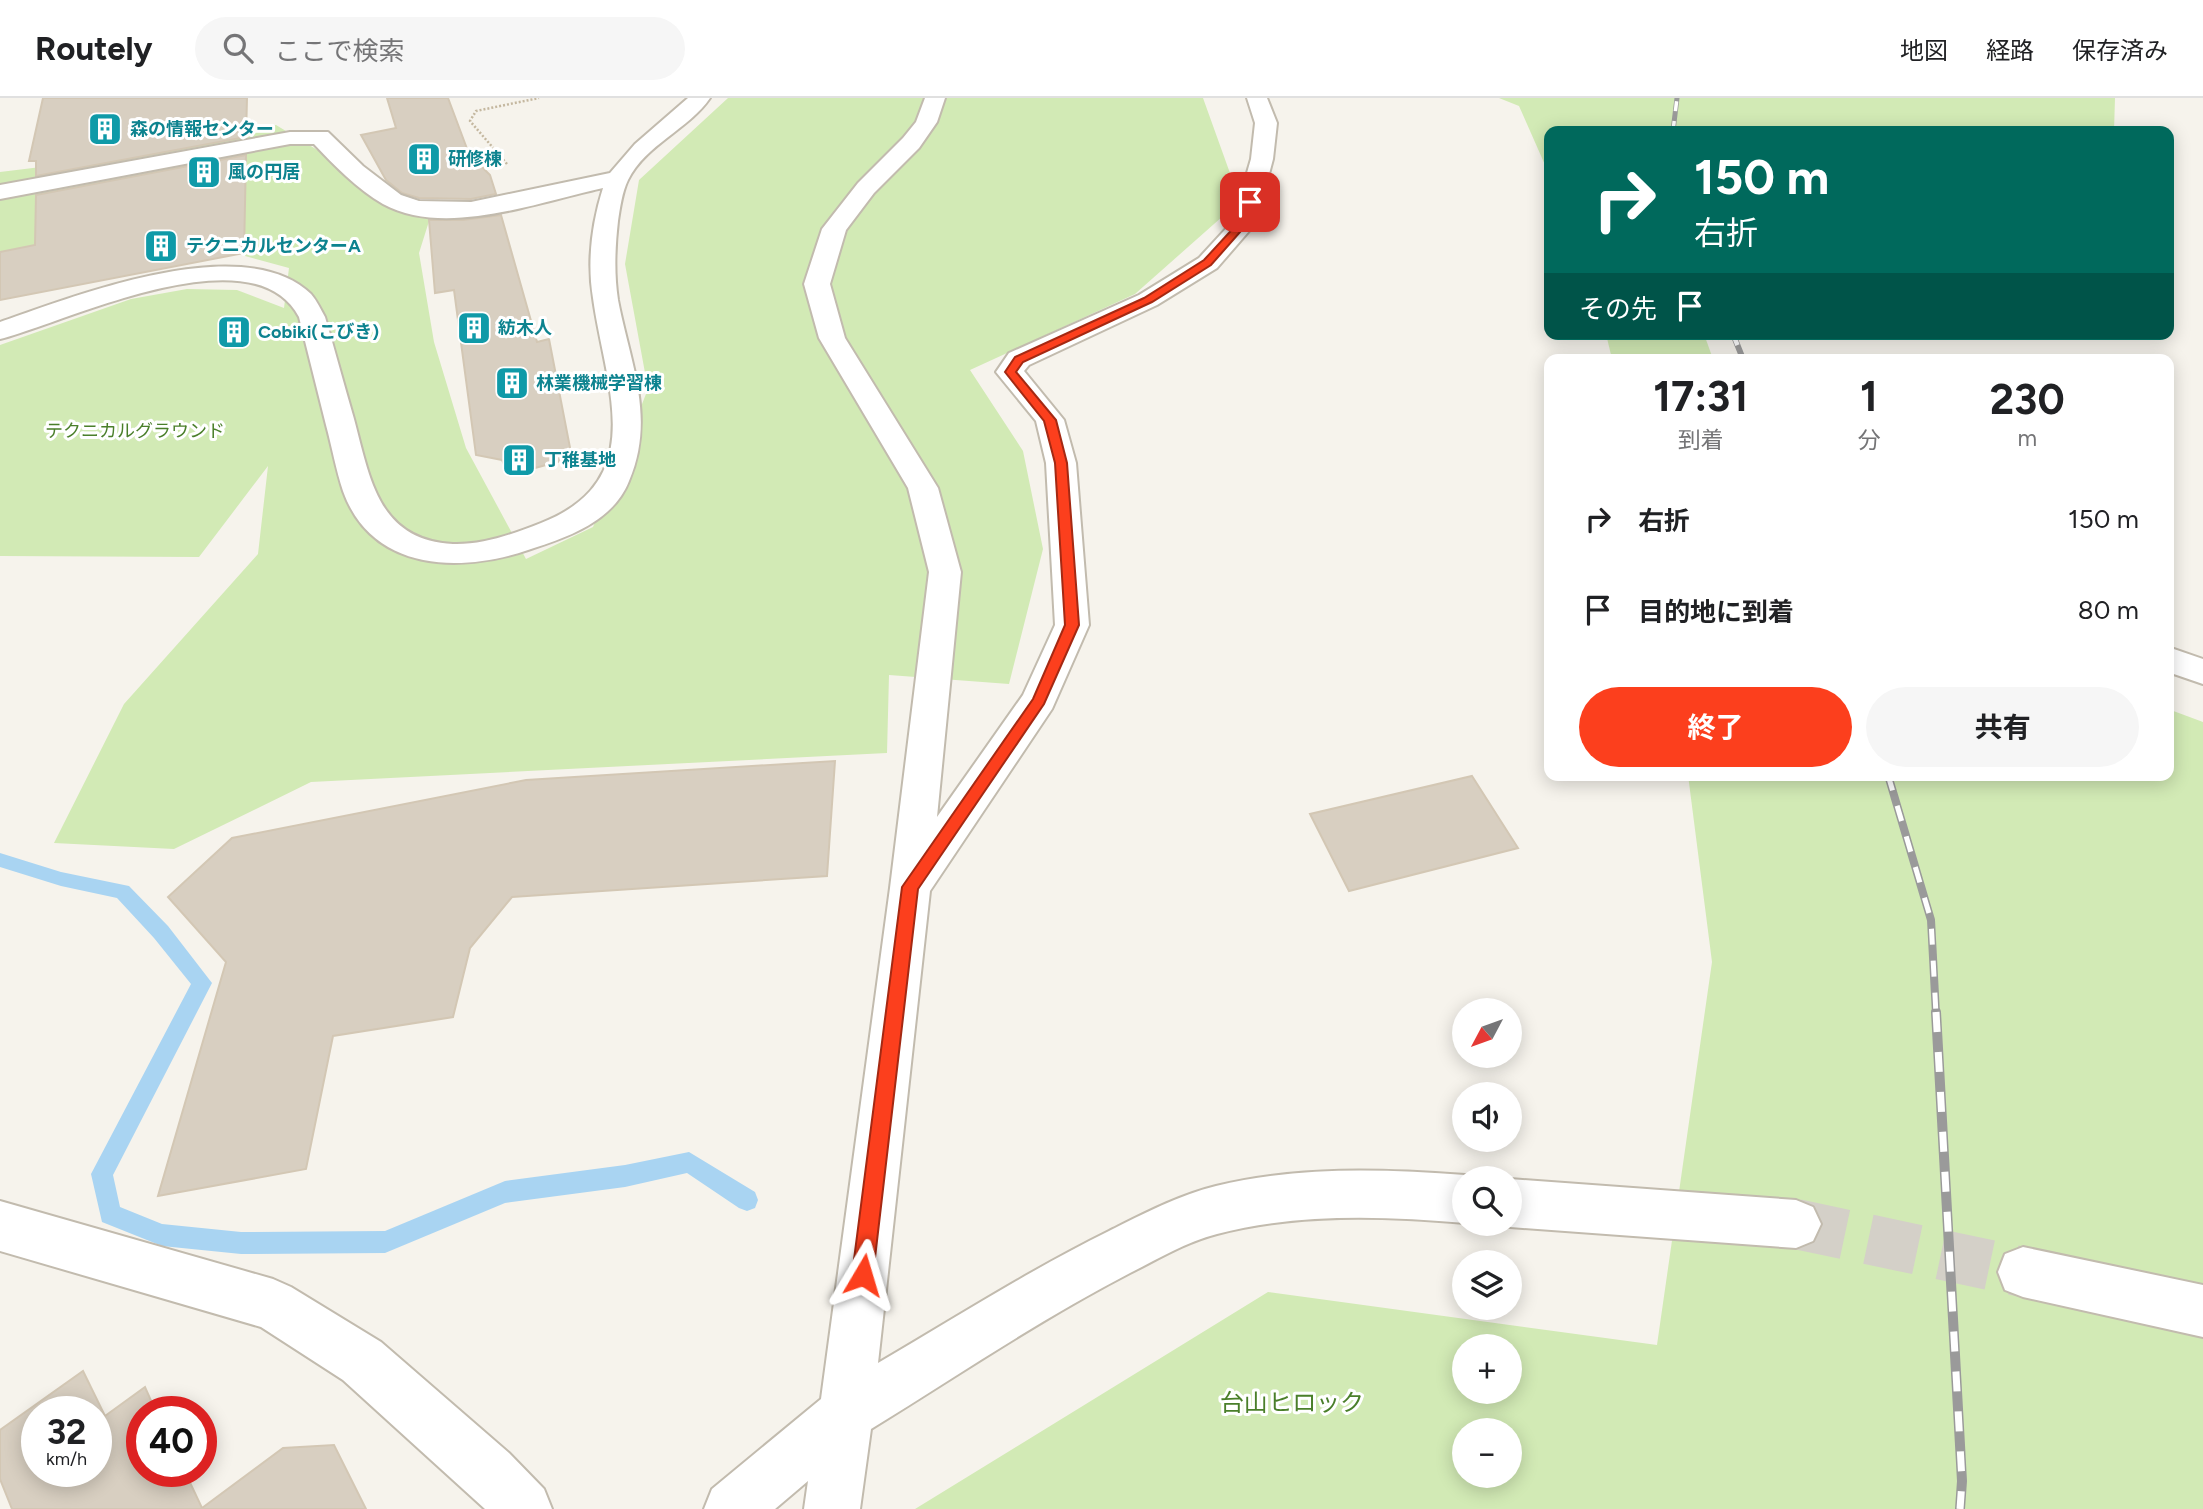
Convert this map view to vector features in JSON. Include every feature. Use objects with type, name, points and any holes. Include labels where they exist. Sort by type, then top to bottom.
[{"type":"street","points":[[0,331],[165,279],[240,274],[277,283],[301,298],[312,317],[359,493],[372,517],[385,532],[425,552],[456,555],[490,550],[561,527],[585,512],[609,491],[628,432],[603,278],[606,226],[617,178],[632,160],[700,98]]},
{"type":"street","points":[[832,1509],[910,887],[945,572],[923,488],[832,338],[817,284],[834,229],[866,188],[911,143],[926,122],[934,98]]},
{"type":"street","points":[[910,887],[1039,700],[1072,625],[1061,463],[1050,420],[1010,372],[1019,359],[1148,300],[1208,262],[1235,233],[1244,223],[1262,159],[1266,123],[1257,98]]},
{"type":"street","points":[[0,192],[290,138],[320,137],[333,152],[393,201],[432,211],[458,211],[617,178]]},
{"type":"street","points":[[2174,661],[2203,672]]},
{"type":"street","points":[[732,1509],[846,1413],[1078,1273],[1168,1227],[1216,1210],[1335,1194],[1403,1194],[1452,1198]]},
{"type":"street","points":[[1522,1204],[1796,1224]]},
{"type":"street","points":[[0,1226],[273,1305],[362,1361],[489,1473],[524,1509]]},
{"type":"street","points":[[2023,1272],[2203,1311]]},
{"type":"path","points":[[526,198],[511,169],[470,121],[476,111],[539,98]]},
{"type":"green space","name":"テクニカルグラウンド","points":[[728,98],[1203,98],[1240,201],[1135,294],[970,370],[1023,451],[1043,549],[1009,684],[889,675],[887,753],[311,782],[174,849],[54,843],[124,704],[258,554],[268,466],[199,557],[0,556],[0,345],[131,299],[187,289],[237,290],[284,308],[289,268],[245,256],[239,209],[0,252],[0,172],[123,157],[276,125],[430,218],[419,253],[434,342],[466,448],[526,559],[593,527],[648,389],[625,264],[639,180]]},
{"type":"green space","points":[[1499,98],[2115,98],[2114,126],[1544,126],[1544,163],[1519,106]]},
{"type":"green space","points":[[1607,340],[1706,340],[1711,354],[1611,354]]},
{"type":"green space","name":"台山ヒロック","points":[[2174,711],[2203,722],[2203,1509],[915,1509],[1268,1292],[1452,1317],[1452,1320],[1474,1320],[1657,1345],[1712,962],[1689,781],[2174,781]]},
{"type":"building","points":[[43,98],[247,98],[246,137],[36,176],[36,161],[29,161]]},
{"type":"building","points":[[387,98],[448,98],[469,154],[490,175],[496,194],[471,199],[419,198],[402,193],[386,180],[361,135],[396,128]]},
{"type":"building","points":[[246,155],[244,253],[0,300],[0,252],[35,245],[36,195]]},
{"type":"building","points":[[501,215],[537,342],[549,339],[572,458],[509,475],[502,460],[476,455],[454,290],[435,293],[429,220],[463,220]]},
{"type":"building","points":[[835,761],[827,876],[512,897],[470,948],[453,1017],[333,1036],[306,1169],[158,1196],[226,962],[168,897],[232,838],[526,780]]},
{"type":"building","points":[[1472,776],[1518,848],[1349,891],[1310,814]]},
{"type":"building","points":[[83,1371],[95,1396],[48,1396]]},
{"type":"building","points":[[145,1387],[149,1396],[133,1396]]},
{"type":"building","points":[[126,1401],[126,1487],[192,1487],[202,1508],[283,1448],[334,1445],[366,1509],[12,1509],[0,1479],[0,1430],[21,1415],[21,1487],[112,1487],[112,1411]]},
{"type":"waterway","points":[[0,860],[61,879],[122,891],[161,932],[202,983],[102,1174],[110,1214],[162,1235],[241,1243],[385,1242],[505,1192],[625,1176],[689,1162],[747,1200]]},
{"type":"tunnel","points":[[1796,1224],[2023,1272]]},
{"type":"railway","points":[[1674,126],[1677,98]]},
{"type":"railway","points":[[1735,340],[1741,354]]},
{"type":"railway","points":[[1890,781],[1931,920],[1936,1014]]},
{"type":"railway","points":[[1936,1012],[1962,1481],[1960,1509]]},
{"type":"place","name":"森の情報センター","points":[[105,129]]},
{"type":"place","name":"研修棟","points":[[424,159]]},
{"type":"place","name":"風の円居","points":[[204,172]]},
{"type":"place","name":"テクニカルセンターA","points":[[161,246]]},
{"type":"place","name":"紡木人","points":[[474,328]]},
{"type":"place","name":"Cobiki(こびき)","points":[[234,332]]},
{"type":"place","name":"林業機械学習棟","points":[[512,383]]},
{"type":"place","name":"丁稚基地","points":[[519,460]]},
{"type":"route","points":[[863,1275],[910,887],[1039,700],[1072,625],[1061,463],[1050,420],[1010,372],[1019,359],[1148,300],[1208,262],[1244,223],[1250,202]]}]
